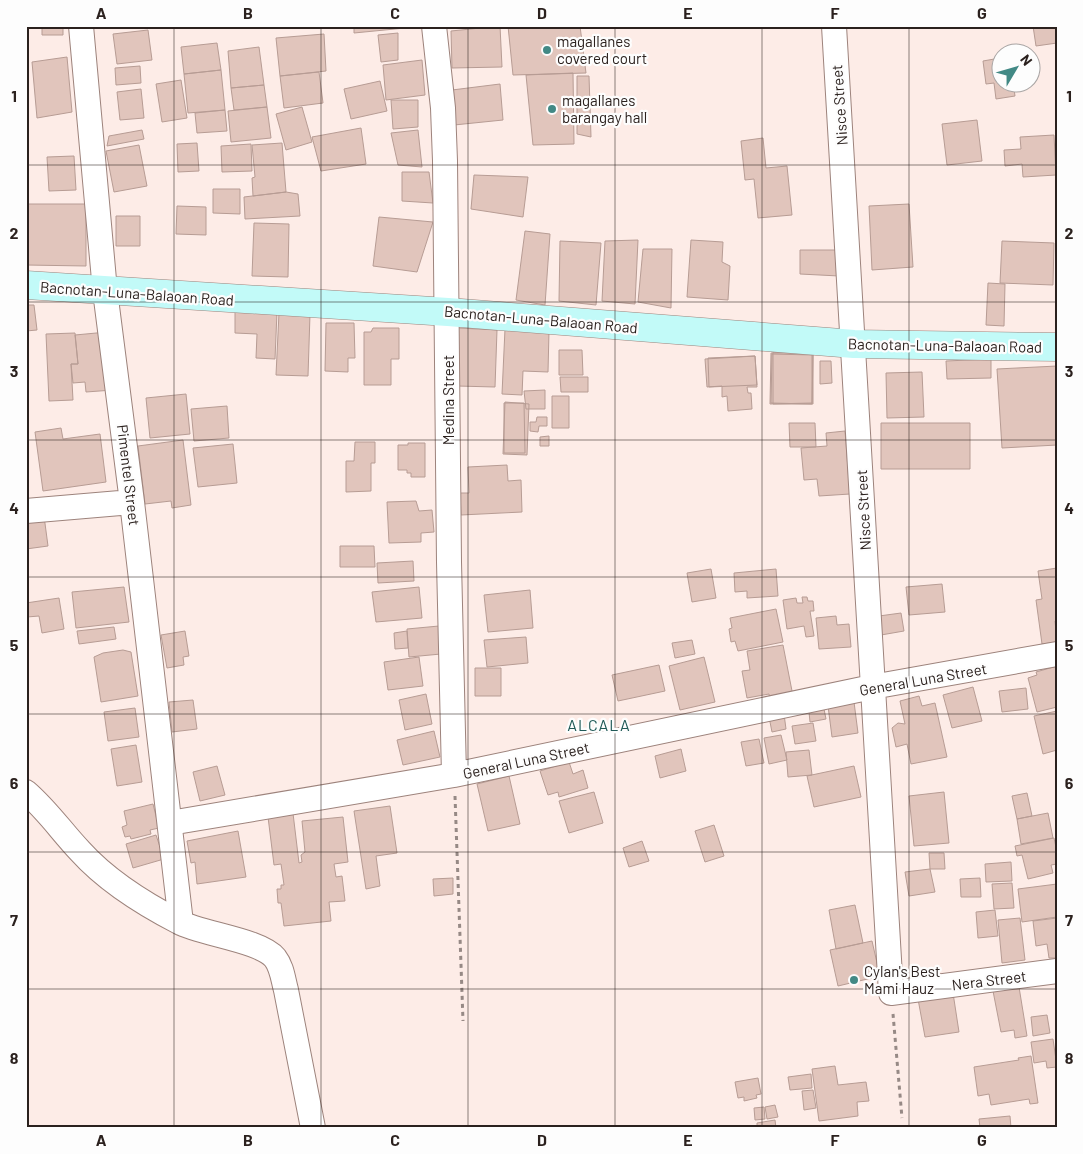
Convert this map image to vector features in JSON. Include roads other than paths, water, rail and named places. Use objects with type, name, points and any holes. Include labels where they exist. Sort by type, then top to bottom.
[{"type":"main road","name":"Bacnotan-Luna-Balaoan Road","points":[[26,285],[448,312],[854,344],[1057,347]]},
{"type":"street","name":"Pimentel Street","points":[[82,26],[105,291],[132,502],[181,923]]},
{"type":"street","name":"Medina Street","points":[[434,26],[441,89],[445,161],[449,562],[454,775]]},
{"type":"street","name":"Nisce Street","points":[[834,26],[891,993]]},
{"type":"street","points":[[26,511],[132,502]]},
{"type":"street","name":"General Luna Street","points":[[170,824],[454,775],[872,688],[1057,654]]},
{"type":"street","points":[[26,792],[45,809],[80,852],[107,876],[137,898],[181,923],[261,948],[274,957],[281,968],[313,1128]]},
{"type":"street","name":"Nera Street","points":[[891,993],[1057,971]]},
{"type":"place","name":"magallanes covered court","points":[[547,50]]},
{"type":"place","name":"magallanes barangay hall","points":[[552,109]]},
{"type":"place","name":"Cylan's Best Mami Hauz","points":[[854,980]]},
{"type":"district","name":"ALCALA","points":[[599,724]]}]
